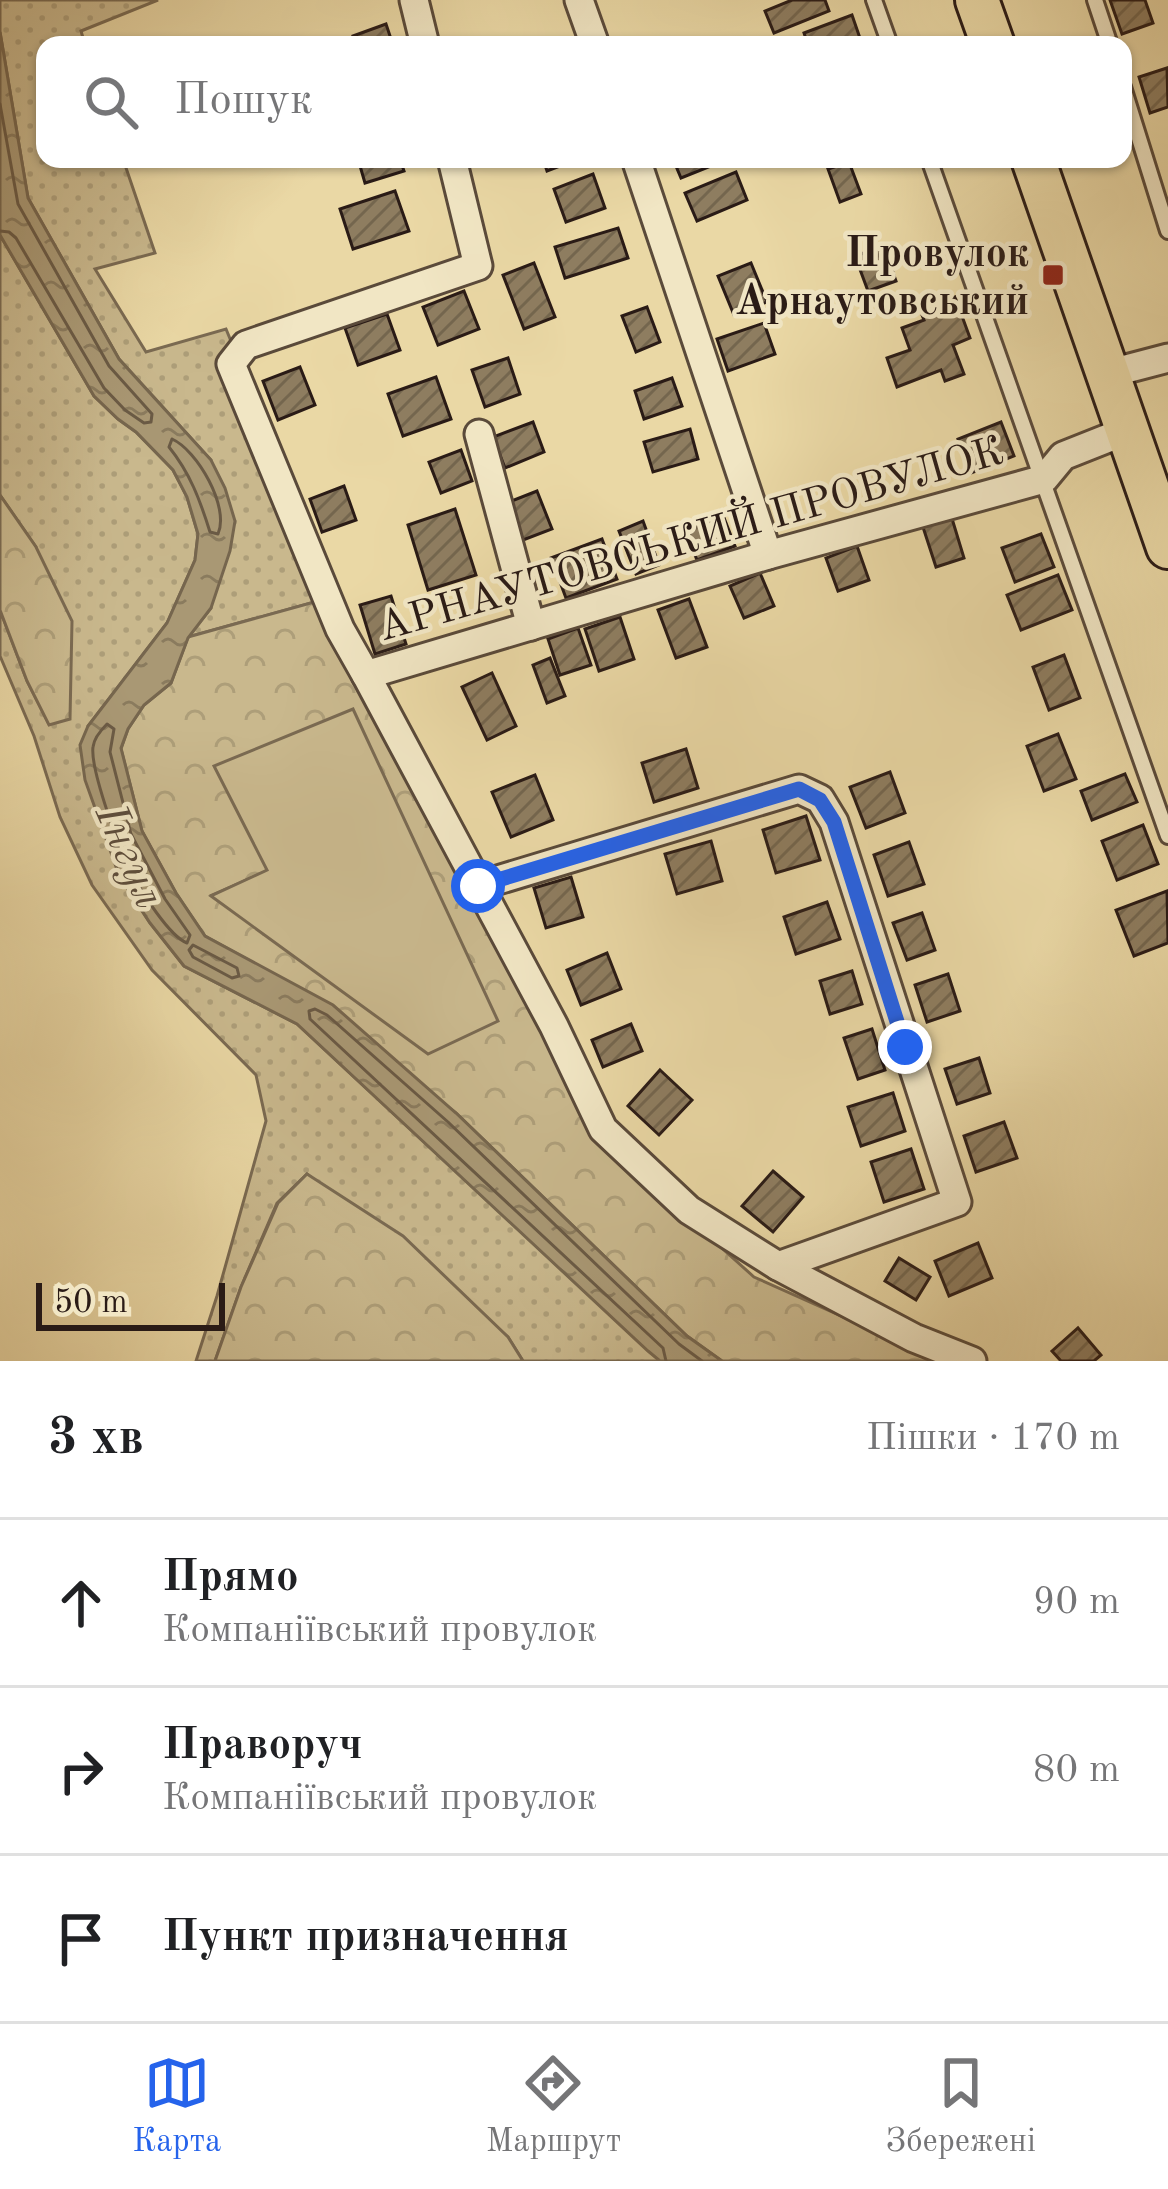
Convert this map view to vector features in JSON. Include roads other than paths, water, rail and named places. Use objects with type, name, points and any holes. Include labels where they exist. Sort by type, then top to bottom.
[{"type":"main road","points":[[977,0],[990,36]]},
{"type":"main road","points":[[1036,168],[1168,547]]},
{"type":"street","points":[[414,0],[423,36]]},
{"type":"street","points":[[579,0],[592,36]]},
{"type":"street","name":"АРНАУТОВСЬКИЙ ПРОВУЛОК","points":[[454,168],[478,266],[246,345],[231,364],[340,629],[366,675],[768,555],[1044,479],[1064,456],[1126,431]]},
{"type":"street","points":[[639,168],[768,555]]},
{"type":"street","points":[[1107,374],[1168,358]]},
{"type":"street","points":[[479,434],[531,626]]},
{"type":"street","points":[[366,675],[554,1026],[603,1129],[689,1210],[778,1266],[914,1338],[972,1361]]},
{"type":"street","points":[[478,886],[799,789],[820,800],[834,822],[958,1202],[778,1266]]},
{"type":"lane","points":[[874,0],[887,36]]},
{"type":"lane","points":[[1096,0],[1107,36]]},
{"type":"lane","points":[[1132,116],[1168,230]]},
{"type":"lane","points":[[932,168],[1168,836]]},
{"type":"water","name":"Інгул","points":[[0,32],[28,198],[119,359],[211,460],[235,521],[211,608],[188,638],[171,683],[144,705],[121,748],[142,831],[205,936],[333,1005],[456,1113],[687,1336],[722,1361],[660,1361],[297,1024],[184,966],[119,875],[85,780],[80,745],[88,726],[167,623],[195,560],[198,534],[173,470],[94,396],[0,235]]},
{"type":"place","name":"Провулок Арнаутовський","points":[[1053,275]]}]
